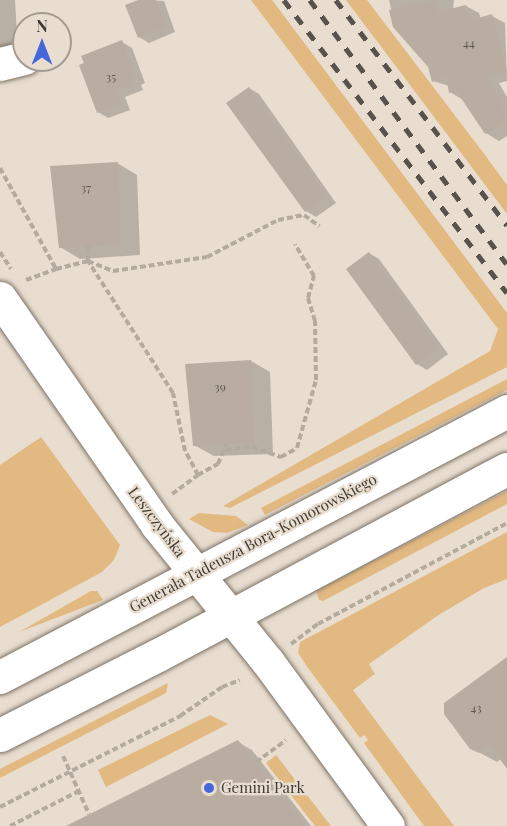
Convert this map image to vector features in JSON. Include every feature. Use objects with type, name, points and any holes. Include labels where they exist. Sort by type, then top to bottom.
[{"type":"main road","name":"Leszczyńska","points":[[10,290],[144,507],[231,616],[388,826]]},
{"type":"main road","name":"Generała Tadeusza Bora-Komorowskiego","points":[[0,677],[507,411]]},
{"type":"main road","points":[[0,735],[231,616],[507,469]]},
{"type":"path","points":[[0,168],[56,269]]},
{"type":"path","points":[[10,290],[56,269],[87,261],[113,271],[207,257],[278,220],[304,215],[319,226]]},
{"type":"path","points":[[226,450],[252,447],[281,457],[294,453],[297,448],[316,380],[315,321],[308,298],[314,276],[295,244]]},
{"type":"path","points":[[88,246],[87,261],[173,393],[186,451],[198,475]]},
{"type":"path","points":[[171,495],[198,475],[218,464],[226,450],[226,444]]},
{"type":"path","points":[[288,647],[318,624],[507,523]]},
{"type":"path","points":[[0,807],[180,716],[222,687],[240,680]]},
{"type":"path","points":[[256,762],[286,740]]},
{"type":"path","points":[[63,756],[89,814]]},
{"type":"path","points":[[10,826],[79,791]]},
{"type":"shaded area","points":[[251,0],[272,0],[507,313],[507,367],[230,508],[223,506],[490,351],[498,329]]},
{"type":"shaded area","points":[[346,0],[367,0],[482,151],[507,185],[507,214]]},
{"type":"shaded area","points":[[507,379],[507,390],[265,515],[261,508]]},
{"type":"shaded area","points":[[41,437],[120,545],[114,560],[102,572],[0,627],[0,465]]},
{"type":"shaded area","points":[[507,491],[507,504],[323,601],[319,600],[316,591]]},
{"type":"shaded area","points":[[199,513],[236,516],[248,525],[227,533],[213,532],[189,519]]},
{"type":"shaded area","points":[[507,532],[507,579],[484,588],[437,616],[369,664],[375,674],[353,690],[454,826],[424,826],[364,743],[368,740],[364,735],[360,738],[308,668],[298,653],[300,642]]},
{"type":"shaded area","points":[[91,591],[97,591],[103,600],[19,632]]},
{"type":"shaded area","points":[[168,683],[166,693],[0,778],[0,769]]},
{"type":"shaded area","points":[[210,715],[228,724],[106,787],[98,770]]},
{"type":"shaded area","points":[[276,755],[331,826],[315,826],[266,763]]},
{"type":"building","points":[[138,0],[156,0],[166,26],[138,38],[125,5]]},
{"type":"building","points":[[434,0],[438,12],[466,5],[471,20],[492,14],[507,72],[487,76],[505,107],[500,110],[507,122],[485,134],[457,92],[449,93],[446,76],[432,82],[428,67],[393,27],[389,10]]},
{"type":"building","points":[[122,40],[136,78],[132,80],[134,85],[116,91],[121,104],[97,113],[79,65],[84,63],[81,56]]},
{"type":"building","points":[[249,87],[327,196],[305,212],[226,103]]},
{"type":"building","points":[[118,162],[121,245],[59,248],[50,166]]},
{"type":"building","points":[[369,252],[439,348],[416,365],[346,269]]},
{"type":"building","points":[[251,360],[254,443],[193,446],[185,364]]},
{"type":"building","points":[[507,657],[507,769],[490,745],[479,753],[470,749],[444,714],[444,703]]},
{"type":"building","name":"Gemini Park","points":[[238,740],[305,826],[66,826]]},
{"type":"railway","points":[[284,0],[507,293]]},
{"type":"railway","points":[[310,0],[507,264]]},
{"type":"railway","points":[[336,0],[507,225]]},
{"type":"place","name":"Gemini Park","points":[[209,788]]}]
